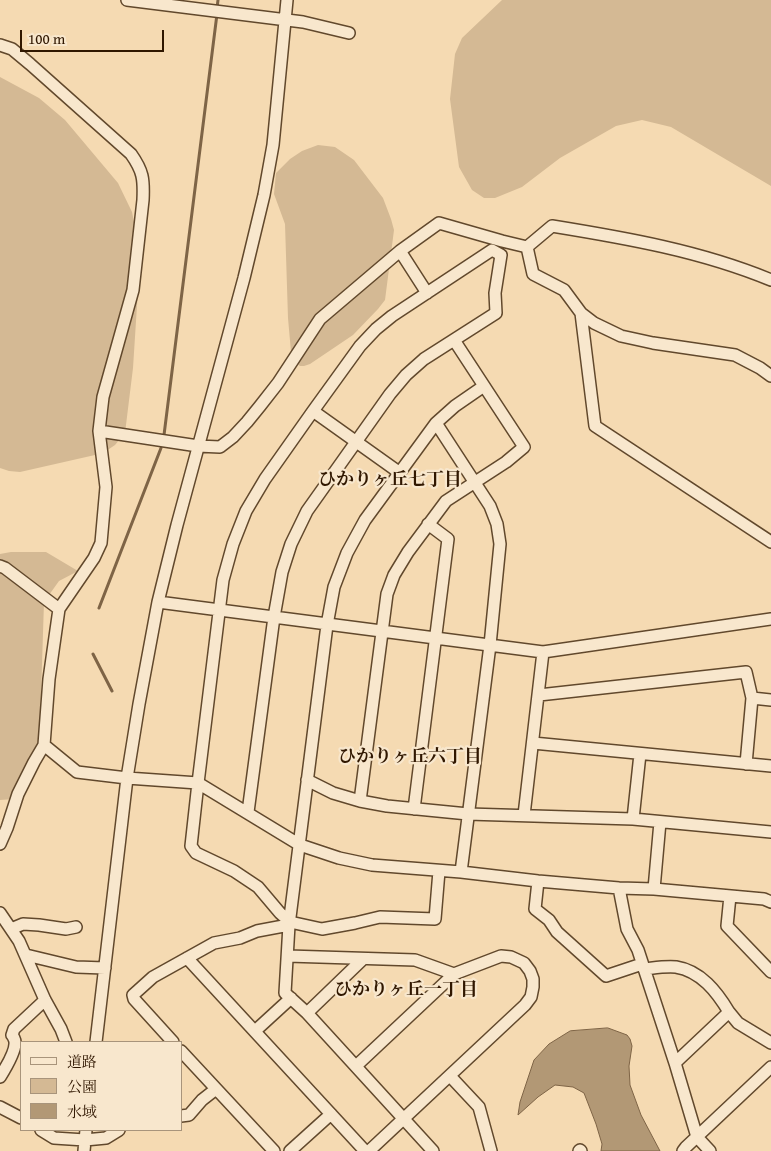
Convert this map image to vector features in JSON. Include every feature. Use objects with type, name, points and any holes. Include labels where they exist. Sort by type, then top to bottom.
[{"type":"street","points":[[127,0],[303,22],[349,33]]},
{"type":"street","points":[[96,1041],[127,778],[139,704],[158,602],[244,278],[264,195],[273,146],[287,0]]},
{"type":"street","points":[[0,45],[12,49],[131,154],[139,166],[142,176],[143,200],[133,290],[103,397],[99,431],[106,488],[101,543],[94,558],[59,609],[49,679],[44,745],[18,794],[8,828],[0,844]]},
{"type":"street","points":[[99,431],[198,446],[220,447],[247,422],[278,383],[320,319],[400,251],[439,223],[527,247]]},
{"type":"street","points":[[527,247],[552,226],[608,235],[687,252],[752,272],[771,280]]},
{"type":"street","points":[[527,247],[533,274],[564,290],[581,313],[594,323],[621,336],[653,343],[734,355],[760,368],[771,376]]},
{"type":"street","points":[[248,812],[274,617],[282,572],[291,544],[307,511],[390,394],[406,375],[424,359],[496,313],[494,293],[501,255],[492,250],[392,316],[360,346],[266,479],[246,511],[233,544],[223,580],[192,846],[196,853],[234,871],[258,887],[289,924]]},
{"type":"street","points":[[400,251],[427,293]]},
{"type":"street","points":[[581,313],[595,426],[771,542]]},
{"type":"street","points":[[360,801],[387,594],[394,575],[408,552],[446,501],[506,462],[524,447],[454,340]]},
{"type":"street","points":[[433,1151],[356,1066],[285,992],[289,924],[327,625],[334,587],[347,553],[365,520],[436,423],[454,406],[484,386]]},
{"type":"street","points":[[313,411],[400,473]]},
{"type":"street","points":[[436,423],[490,506],[497,524],[500,544],[490,645],[461,872]]},
{"type":"street","points":[[414,809],[448,539],[428,524]]},
{"type":"street","points":[[0,566],[6,568],[59,609]]},
{"type":"street","points":[[158,602],[543,652],[771,619]]},
{"type":"street","points":[[524,816],[543,652]]},
{"type":"street","points":[[539,695],[746,672],[752,698],[746,764]]},
{"type":"street","points":[[752,698],[771,700]]},
{"type":"street","points":[[533,743],[771,766]]},
{"type":"street","points":[[44,745],[77,772],[198,783],[300,845],[339,858],[372,865],[461,872],[538,881],[764,899],[771,902]]},
{"type":"street","points":[[634,819],[640,754]]},
{"type":"street","points":[[307,780],[333,793],[387,806],[468,814],[634,819],[771,832]]},
{"type":"street","points":[[654,889],[660,822]]},
{"type":"street","points":[[172,1041],[134,999],[133,995],[152,977],[214,943],[240,938],[257,931],[289,924],[322,929],[380,917],[435,919],[439,871]]},
{"type":"street","points":[[538,881],[535,909],[549,920],[557,932],[606,976],[643,967],[675,967],[685,969],[712,986],[738,1023],[771,1043]]},
{"type":"street","points":[[619,888],[628,929],[638,950],[675,1062],[697,1137],[710,1151]]},
{"type":"street","points":[[730,896],[727,926],[771,972]]},
{"type":"street","points":[[0,913],[19,941],[66,1041]]},
{"type":"street","points":[[11,929],[22,924],[66,929],[76,927]]},
{"type":"street","points":[[26,955],[76,967],[104,968]]},
{"type":"street","points":[[288,956],[415,960],[454,974]]},
{"type":"street","points":[[187,958],[367,1151],[525,1005],[531,997],[533,988],[530,971],[524,963],[511,957],[501,956],[454,974],[356,1066]]},
{"type":"street","points":[[306,1013],[364,959]]},
{"type":"street","points":[[255,1031],[291,998]]},
{"type":"street","points":[[0,1076],[14,1049],[15,1041],[12,1035],[14,1029],[45,1000]]},
{"type":"street","points":[[675,1062],[729,1012]]},
{"type":"street","points":[[182,1052],[274,1151]]},
{"type":"street","points":[[683,1151],[771,1067]]},
{"type":"street","points":[[450,1076],[479,1108],[491,1151]]},
{"type":"street","points":[[182,1116],[188,1115],[216,1089]]},
{"type":"street","points":[[0,1107],[20,1117]]},
{"type":"street","points":[[290,1151],[331,1114]]},
{"type":"street","points":[[43,1131],[54,1138],[85,1140],[106,1138],[118,1131]]},
{"type":"green space","points":[[502,0],[771,0],[771,186],[671,127],[642,120],[616,126],[560,158],[522,187],[495,198],[484,198],[472,190],[459,167],[450,99],[455,54],[462,38]]},
{"type":"green space","points":[[0,77],[39,98],[65,120],[118,183],[132,212],[139,246],[133,368],[125,433],[115,445],[106,451],[20,472],[0,468]]},
{"type":"green space","points":[[318,145],[335,147],[354,160],[383,198],[394,230],[385,300],[353,335],[310,364],[300,366],[294,361],[291,352],[285,224],[274,194],[276,173],[290,159],[302,151]]},
{"type":"green space","points":[[11,552],[46,552],[78,571],[59,581],[44,602],[39,757],[14,799],[0,800],[0,554]]},
{"type":"water","points":[[608,1028],[627,1035],[630,1039],[632,1046],[629,1066],[630,1085],[641,1115],[660,1151],[601,1151],[602,1144],[584,1093],[573,1087],[555,1085],[518,1115],[520,1102],[534,1060],[549,1044],[570,1031]]},
{"type":"waterway","points":[[217,8],[218,0]]},
{"type":"waterway","points":[[164,435],[217,14]]},
{"type":"waterway","points":[[99,608],[161,448]]},
{"type":"waterway","points":[[93,654],[112,691]]},
{"type":"district","name":"ひかりヶ丘七丁目","points":[[390,480]]},
{"type":"district","name":"ひかりヶ丘六丁目","points":[[410,757]]},
{"type":"district","name":"ひかりヶ丘一丁目","points":[[406,990]]}]
